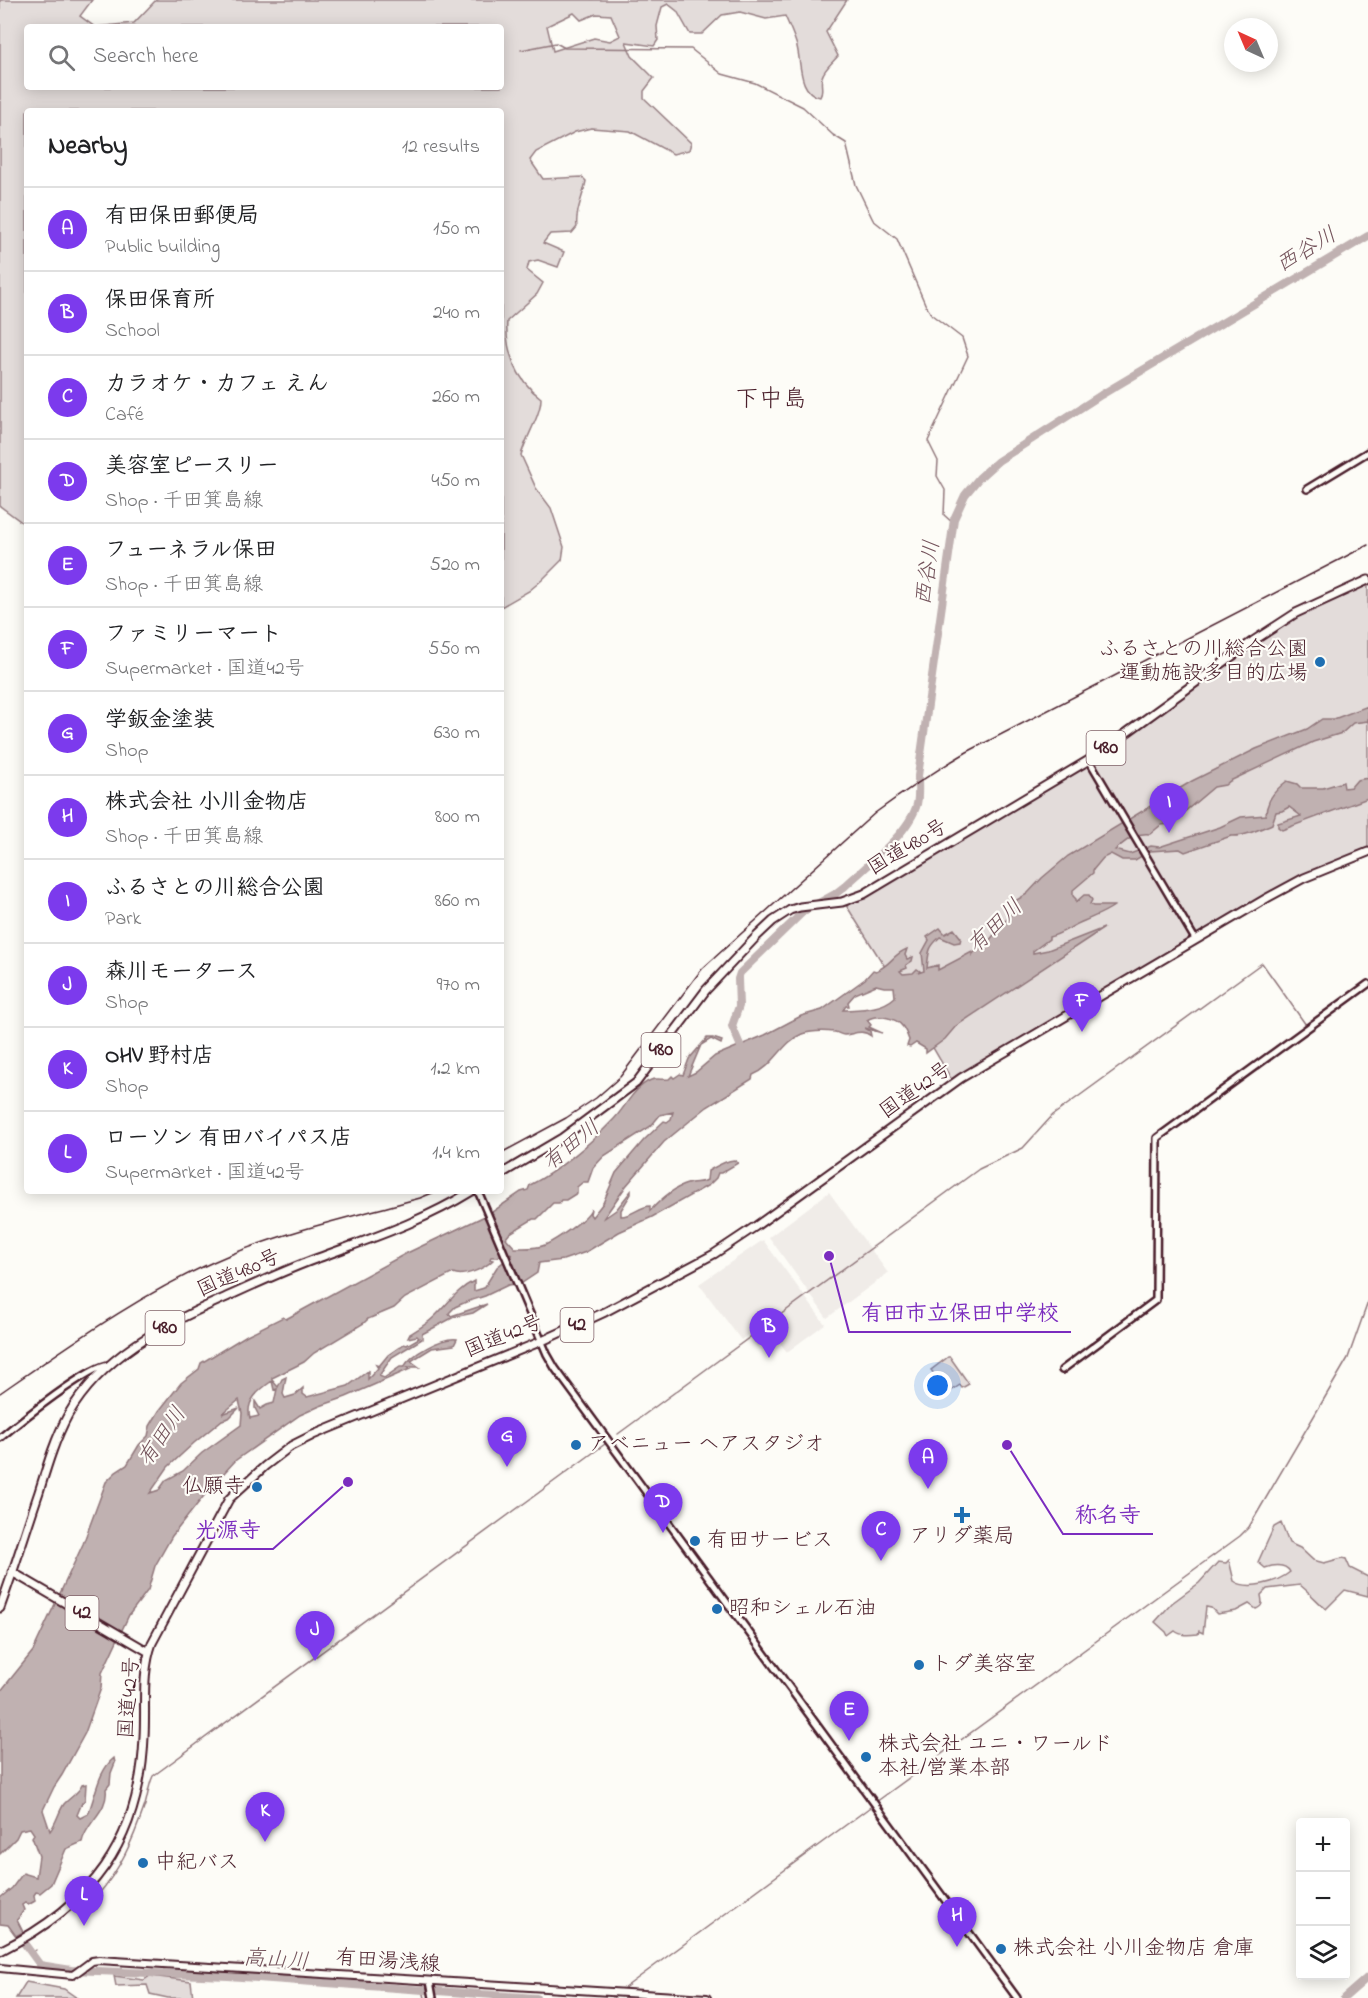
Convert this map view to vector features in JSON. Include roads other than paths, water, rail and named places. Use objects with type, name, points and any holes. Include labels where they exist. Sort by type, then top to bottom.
[{"type":"highway","name":"国道480号","points":[[504,1172],[562,1138],[636,1083],[703,993],[773,921],[790,910],[804,906],[848,901],[864,894],[1090,762],[1282,622],[1316,603],[1368,580]]},
{"type":"highway","name":"国道42号","points":[[0,1951],[36,1931],[69,1907],[100,1875],[123,1836],[135,1805],[142,1766],[147,1651],[229,1499],[265,1466],[291,1446],[313,1435],[605,1312],[714,1254],[961,1078],[1194,937],[1292,884],[1368,852]]},
{"type":"highway","name":"国道480号","points":[[0,1608],[46,1470],[68,1417],[80,1398],[124,1352],[192,1312],[316,1259],[420,1220],[472,1194]]},
{"type":"highway","name":"42","points":[[12,1572],[147,1651]]},
{"type":"main road","points":[[1307,489],[1368,452]]},
{"type":"main road","points":[[1090,762],[1194,937]]},
{"type":"main road","points":[[1062,1370],[1156,1300],[1157,1138],[1368,984]]},
{"type":"main road","points":[[477,1194],[555,1368],[1017,1998]]},
{"type":"main road","points":[[0,1438],[28,1415],[100,1366],[110,1365]]},
{"type":"main road","name":"有田湯浅線","points":[[0,1968],[71,1975],[99,1960],[430,1983],[707,1998]]},
{"type":"main road","points":[[430,1983],[433,1996]]},
{"type":"water","name":"有田川","points":[[1368,706],[1368,721],[1353,723],[1342,733],[1313,742],[1225,785],[1214,787],[1170,824],[1161,825],[1150,834],[1135,836],[1115,850],[1130,854],[1220,827],[1241,817],[1266,815],[1272,796],[1287,781],[1301,788],[1323,788],[1343,782],[1344,788],[1351,787],[1357,780],[1368,778],[1368,798],[1282,830],[1278,827],[1278,823],[1301,816],[1289,807],[1276,812],[1272,824],[1185,852],[1180,849],[1150,851],[1135,860],[1122,860],[1111,854],[1103,858],[1093,873],[1073,890],[1073,896],[1076,902],[1084,895],[1089,895],[1092,900],[1090,904],[1093,906],[1114,906],[1049,937],[1033,953],[1048,950],[1104,928],[956,1026],[945,1039],[926,1053],[926,1049],[916,1043],[910,1047],[907,1046],[909,1040],[903,1027],[886,1017],[867,1020],[871,1025],[869,1027],[882,1033],[865,1028],[870,1031],[871,1036],[861,1032],[844,1035],[835,1032],[818,1032],[802,1034],[795,1038],[767,1066],[753,1075],[752,1079],[707,1107],[664,1142],[626,1186],[603,1219],[616,1210],[631,1191],[621,1210],[621,1216],[646,1206],[650,1206],[650,1211],[677,1188],[707,1180],[708,1171],[727,1161],[734,1160],[738,1163],[718,1173],[709,1185],[586,1252],[563,1260],[539,1263],[537,1273],[522,1283],[508,1285],[455,1307],[449,1313],[451,1316],[487,1304],[473,1313],[454,1317],[422,1334],[422,1339],[392,1357],[379,1376],[384,1378],[400,1367],[404,1367],[413,1357],[435,1344],[457,1339],[454,1345],[432,1348],[411,1361],[419,1367],[407,1367],[410,1369],[300,1415],[236,1460],[172,1536],[155,1566],[148,1590],[129,1615],[102,1673],[101,1688],[85,1733],[43,1810],[50,1831],[64,1804],[82,1785],[86,1784],[85,1800],[77,1815],[80,1818],[88,1814],[101,1776],[114,1758],[110,1784],[106,1789],[106,1797],[101,1810],[88,1828],[82,1842],[66,1849],[51,1884],[40,1893],[36,1892],[35,1901],[22,1905],[24,1910],[17,1920],[23,1932],[16,1936],[8,1925],[0,1924],[0,1898],[12,1888],[23,1873],[36,1877],[39,1856],[32,1837],[34,1834],[30,1828],[20,1830],[16,1838],[0,1854],[0,1692],[33,1651],[83,1544],[106,1482],[127,1465],[139,1445],[148,1436],[150,1426],[159,1411],[181,1383],[199,1369],[201,1363],[247,1335],[283,1317],[286,1319],[405,1254],[489,1214],[521,1192],[528,1190],[530,1185],[563,1164],[595,1138],[645,1083],[653,1079],[669,1079],[672,1076],[674,1078],[680,1074],[683,1075],[689,1059],[701,1045],[688,1076],[715,1056],[765,1035],[801,1016],[822,1010],[865,979],[873,970],[881,969],[907,949],[905,955],[907,959],[913,957],[912,961],[906,965],[907,968],[900,971],[903,974],[913,973],[917,969],[920,971],[918,973],[924,971],[922,953],[929,940],[927,937],[940,928],[945,934],[954,929],[961,938],[960,942],[954,943],[940,937],[930,950],[927,968],[938,965],[938,970],[972,952],[972,955],[978,948],[984,947],[1012,913],[1015,901],[1027,894],[1068,856],[1192,781],[1256,749],[1307,729],[1322,719],[1334,719]],"holes":[[[876,985],[894,987],[895,997],[877,1007],[843,1010],[849,1006],[848,1002],[855,994]],[[673,1112],[671,1119],[664,1121],[644,1140],[616,1173],[603,1203],[592,1217],[591,1209],[571,1229],[542,1246],[515,1248],[506,1238],[510,1233],[533,1219],[537,1219],[553,1203],[559,1203],[577,1193],[577,1187],[583,1182],[588,1182],[593,1168],[604,1156],[651,1126],[660,1115]],[[505,1252],[512,1255],[497,1267],[484,1288],[474,1291],[474,1281],[462,1288],[431,1320],[410,1334],[408,1338],[417,1336],[419,1338],[407,1345],[404,1344],[388,1355],[379,1366],[376,1365],[378,1368],[368,1379],[368,1371],[348,1386],[307,1397],[303,1394],[303,1388],[295,1395],[285,1398],[283,1394],[286,1377],[282,1379],[278,1387],[272,1380],[304,1362],[314,1353],[368,1319],[394,1308],[405,1298],[453,1273],[463,1274],[474,1271],[493,1260],[490,1259],[491,1257],[498,1257]],[[272,1381],[274,1390],[277,1389],[274,1403],[260,1409],[255,1401],[255,1408],[259,1416],[250,1418],[251,1401],[262,1388]],[[239,1400],[242,1413],[241,1425],[202,1453],[183,1471],[166,1480],[159,1490],[150,1493],[168,1467],[194,1443],[239,1408],[222,1414]]]},
{"type":"water","points":[[707,1038],[722,1041],[721,1044],[711,1039],[701,1045]]},
{"type":"waterway","points":[[521,50],[556,43],[565,48],[691,49],[722,74],[755,83],[803,107],[833,135],[846,143],[856,185],[873,220],[897,239],[926,306],[932,315],[962,338],[968,356],[928,441],[938,461],[937,476],[945,490],[944,515],[954,524]]},
{"type":"waterway","name":"西谷川","points":[[744,1054],[732,1026],[739,1006],[738,979],[740,973],[804,911],[835,894],[886,849],[905,827],[917,804],[918,776],[954,519],[965,495],[998,461],[1101,395],[1368,236]]},
{"type":"waterway","points":[[618,1434],[979,1169],[1023,1148],[1053,1115],[1262,963],[1306,1025]]},
{"type":"waterway","points":[[1309,1029],[1310,1031],[1368,988]]},
{"type":"waterway","points":[[876,1802],[1240,1536],[1249,1527],[1348,1358],[1368,1302]]},
{"type":"waterway","points":[[97,1896],[119,1865],[130,1843],[140,1820],[153,1776],[605,1444]]},
{"type":"waterway","points":[[623,1989],[873,1805]]},
{"type":"waterway","name":"高山川","points":[[24,1943],[40,1965],[71,1970],[228,1976],[536,1998]]},
{"type":"waterway","name":"高山川","points":[[30,1954],[36,1950]]},
{"type":"waterway","name":"高山川","points":[[1344,1998],[1368,1977]]},
{"type":"waterway","name":"高山川","points":[[423,1990],[425,1998]]},
{"type":"railway","points":[[504,1151],[566,1118],[596,1098],[620,1077],[702,969],[875,813],[967,752],[1368,545]]},
{"type":"railway","points":[[0,1393],[110,1318],[167,1285],[227,1256],[275,1238],[430,1194]]},
{"type":"place","name":"ふるさとの川総合公園 運動施設多目的広場","points":[[1320,662]]},
{"type":"place","name":"ふるさとの川総合公園","points":[[1169,833]]},
{"type":"place","name":"ファミリーマート","points":[[1082,1032]]},
{"type":"place","name":"有田市立保田中学校","points":[[829,1256]]},
{"type":"place","name":"保田保育所","points":[[769,1358]]},
{"type":"place","name":"アベニュー ヘアスタジオ","points":[[576,1445]]},
{"type":"place","name":"称名寺","points":[[1007,1445]]},
{"type":"place","name":"学鈑金塗装","points":[[507,1467]]},
{"type":"place","name":"光源寺","points":[[348,1482]]},
{"type":"place","name":"仏願寺","points":[[257,1487]]},
{"type":"place","name":"有田保田郵便局","points":[[928,1489]]},
{"type":"place","name":"アリダ薬局","points":[[962,1515]]},
{"type":"place","name":"美容室ピースリー","points":[[663,1533]]},
{"type":"place","name":"有田サービス","points":[[695,1541]]},
{"type":"place","name":"カラオケ・カフェ えん","points":[[881,1561]]},
{"type":"place","name":"昭和シェル石油","points":[[717,1609]]},
{"type":"place","name":"森川モータース","points":[[315,1661]]},
{"type":"place","name":"トダ美容室","points":[[919,1665]]},
{"type":"place","name":"フューネラル保田","points":[[849,1741]]},
{"type":"place","name":"株式会社 ユニ・ワールド 本社/営業本部","points":[[866,1757]]},
{"type":"place","name":"OHV 野村店","points":[[265,1842]]},
{"type":"place","name":"中紀バス","points":[[143,1863]]},
{"type":"place","name":"ローソン 有田バイパス店","points":[[84,1926]]},
{"type":"place","name":"株式会社 小川金物店","points":[[957,1947]]},
{"type":"place","name":"株式会社 小川金物店 倉庫","points":[[1001,1949]]},
{"type":"district","name":"下中島","points":[[771,400]]}]
